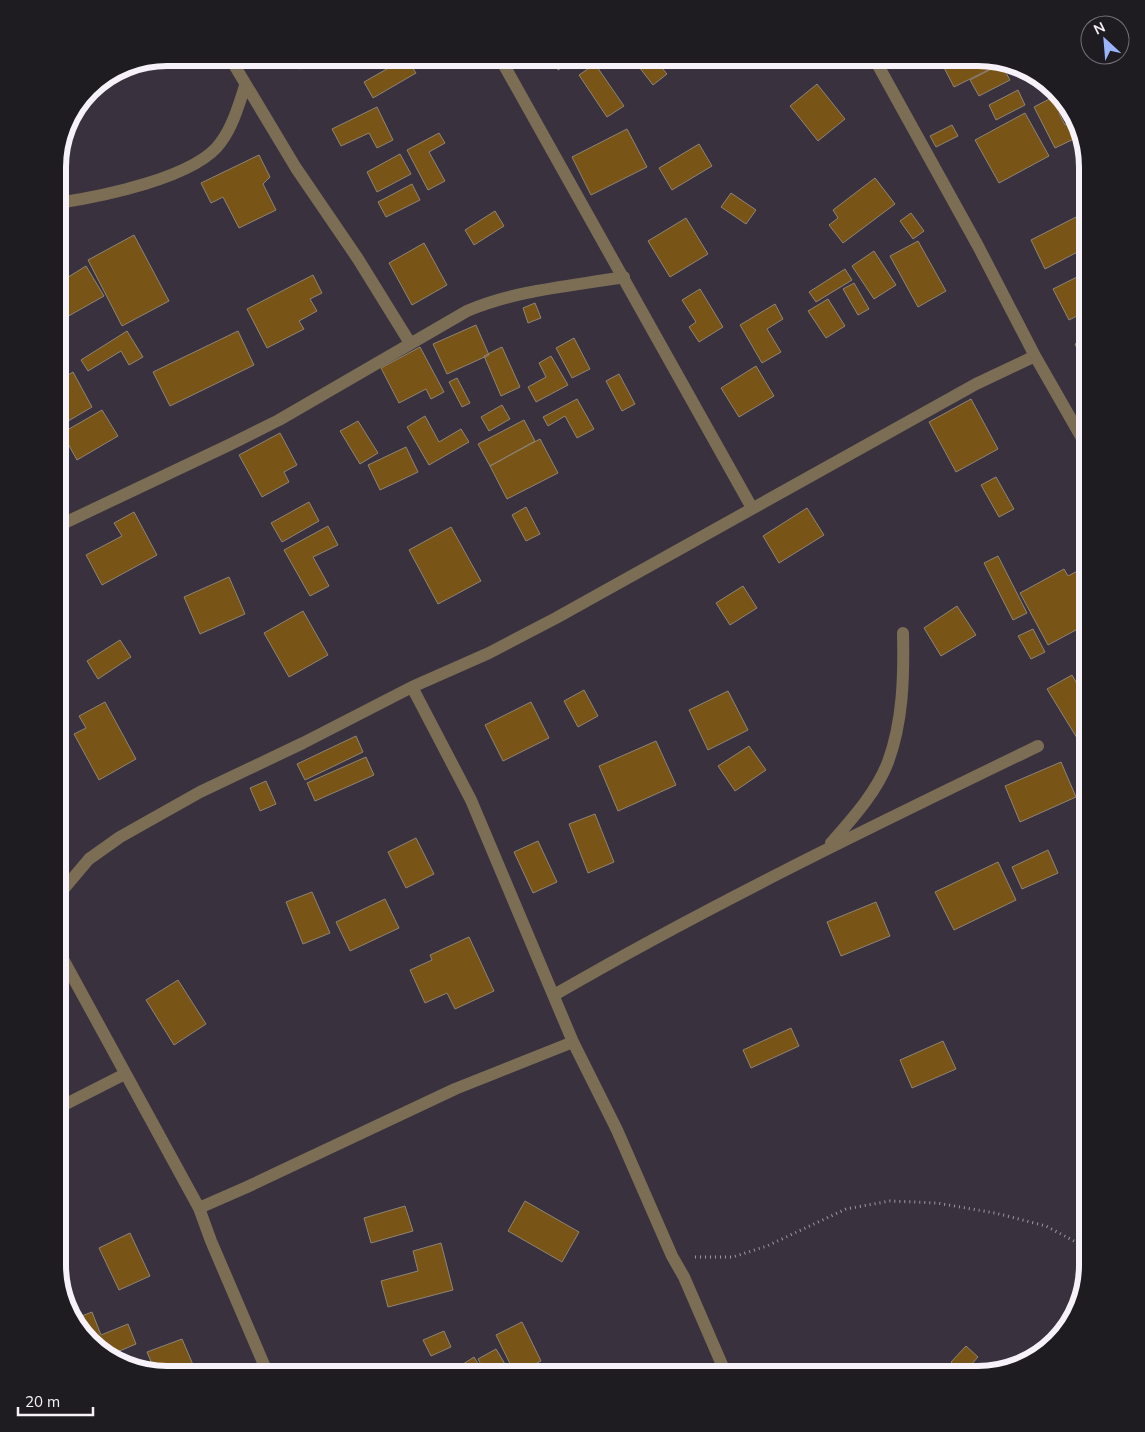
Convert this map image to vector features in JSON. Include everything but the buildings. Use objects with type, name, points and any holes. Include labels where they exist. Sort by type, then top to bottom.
[{"type":"street","points":[[234,66],[296,168],[358,259],[410,343]]},
{"type":"street","points":[[505,66],[752,508]]},
{"type":"street","points":[[878,66],[978,246],[1035,356],[1079,432]]},
{"type":"street","points":[[66,202],[144,185],[188,167],[209,154],[221,143],[235,115],[245,86]]},
{"type":"street","points":[[66,522],[229,446],[279,420],[410,343],[485,303],[624,277]]},
{"type":"street","points":[[66,886],[88,859],[120,836],[200,792],[303,743],[412,687],[489,653],[976,384],[1035,356]]},
{"type":"street","points":[[827,848],[856,814],[877,784],[888,763],[896,734],[900,709],[904,674],[903,633]]},
{"type":"street","points":[[412,687],[472,800],[573,1042],[617,1130],[723,1366]]},
{"type":"street","points":[[554,995],[626,953],[827,848],[1038,746]]},
{"type":"street","points":[[66,965],[199,1208],[265,1366]]},
{"type":"street","points":[[199,1208],[455,1089],[573,1042]]},
{"type":"street","points":[[66,1104],[125,1074]]},
{"type":"path","points":[[672,1256],[733,1257],[767,1246],[846,1209],[890,1201],[937,1203],[996,1213],[1046,1226],[1079,1243]]}]
